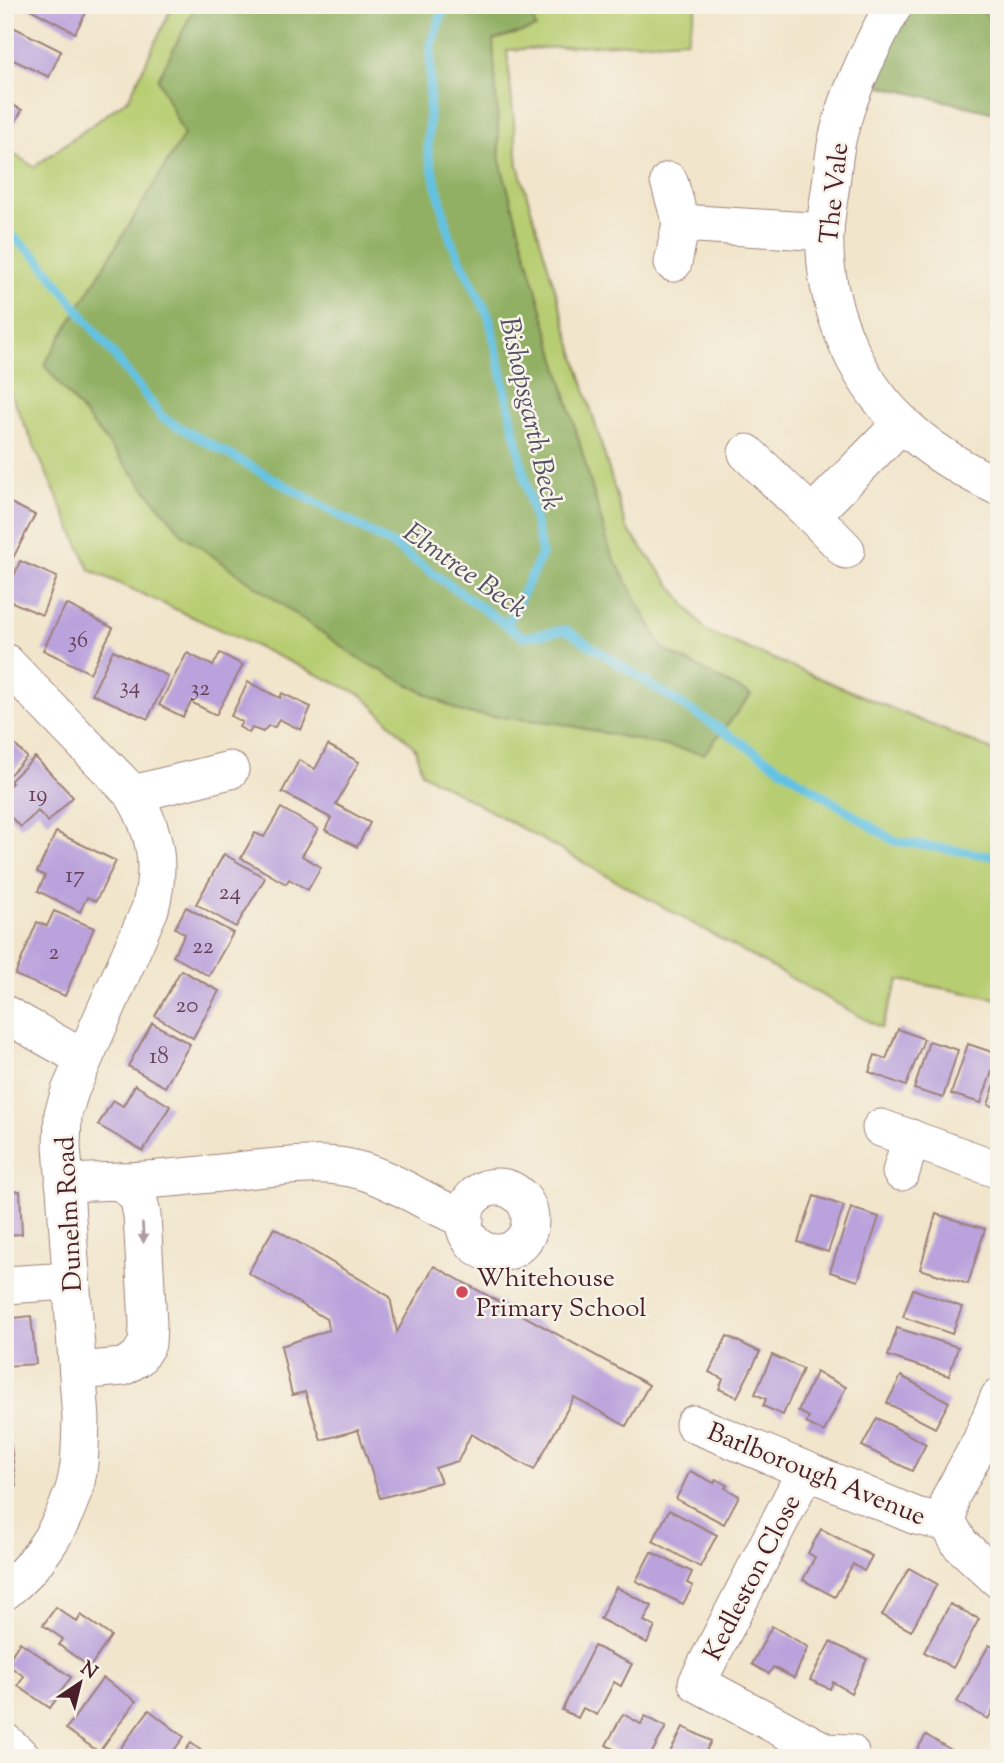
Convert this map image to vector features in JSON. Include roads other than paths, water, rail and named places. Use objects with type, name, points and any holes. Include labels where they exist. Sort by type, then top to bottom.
[{"type":"street","name":"The Vale","points":[[894,5],[875,38],[837,138],[825,232],[828,274],[841,326],[855,360],[878,395],[902,423],[939,452],[976,477],[999,487]]},
{"type":"street","points":[[669,181],[681,223],[673,263]]},
{"type":"street","points":[[681,223],[825,232]]},
{"type":"street","points":[[812,516],[902,423]]},
{"type":"street","points":[[747,453],[846,551]]},
{"type":"street","name":"Dunelm Road","points":[[5,662],[133,794],[147,818],[153,838],[156,886],[150,909],[83,1058],[63,1114],[64,1183],[81,1420],[80,1451],[73,1493],[52,1538],[21,1578],[5,1591]]},
{"type":"street","points":[[133,794],[230,770]]},
{"type":"street","points":[[5,1014],[83,1058]]},
{"type":"street","points":[[898,1146],[999,1170]]},
{"type":"street","points":[[64,1183],[157,1180],[294,1165],[332,1165],[362,1171],[465,1219]]},
{"type":"street","points":[[78,1371],[123,1367],[138,1358],[147,1344],[142,1215],[138,1196],[120,1181]]},
{"type":"street","points":[[5,1285],[71,1281]]},
{"type":"street","points":[[948,1523],[950,1498],[981,1441],[999,1396]]},
{"type":"street","name":"Barlborough Avenue","points":[[694,1424],[916,1516],[948,1523],[960,1544],[999,1580]]},
{"type":"street","name":"Kedleston Close","points":[[806,1470],[684,1676],[826,1752],[850,1753]]},
{"type":"street","points":[[5,1742],[23,1758]]},
{"type":"waterway","name":"Bishopsgarth Beck","points":[[445,5],[431,45],[428,153],[451,241],[489,317],[542,554],[507,625]]},
{"type":"waterway","name":"Elmtree Beck","points":[[5,230],[38,258],[163,418],[393,545],[523,637],[566,630],[894,841],[999,857]]},
{"type":"place","name":"Whitehouse Primary School","points":[[462,1292]]}]
